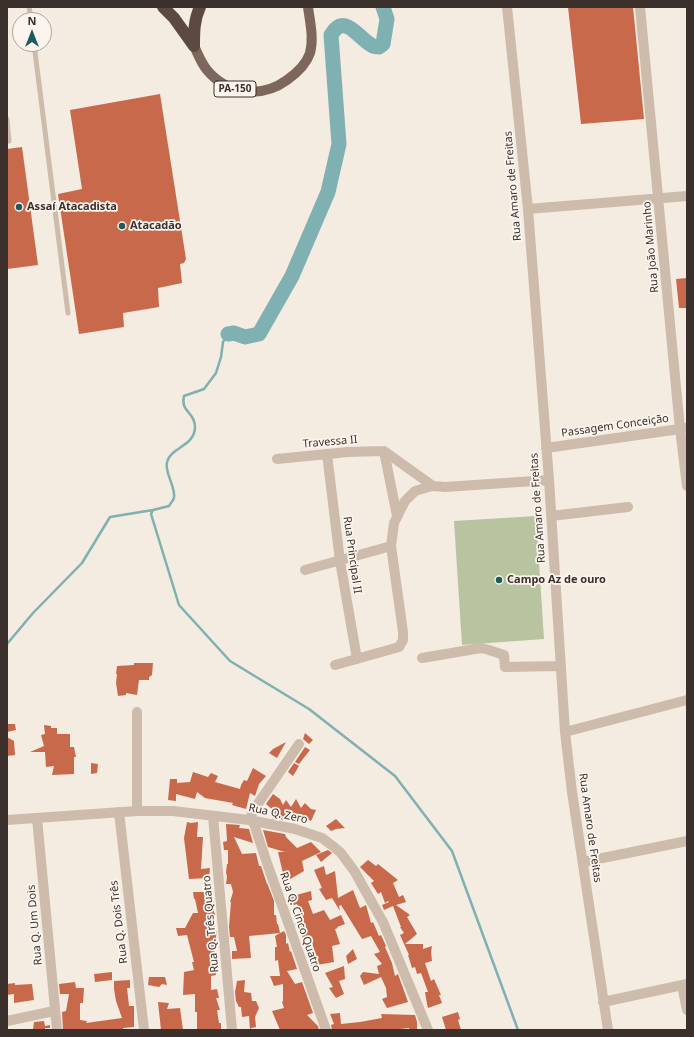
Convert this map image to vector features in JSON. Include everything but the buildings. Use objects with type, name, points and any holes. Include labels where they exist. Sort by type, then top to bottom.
[{"type":"highway","points":[[163,7],[174,18],[194,46]]},
{"type":"highway","points":[[194,46],[195,19],[200,7]]},
{"type":"main road","name":"PA-150","points":[[194,46],[202,62],[212,76],[235,89],[253,92],[279,86],[300,69],[310,53],[311,30],[308,7]]},
{"type":"street","name":"Rua Amaro de Freitas","points":[[507,7],[528,209],[549,480],[565,732],[572,792],[608,1030]]},
{"type":"street","name":"Rua João Marinho","points":[[640,7],[658,199],[684,429],[687,486]]},
{"type":"street","points":[[528,209],[687,196]]},
{"type":"street","name":"Passagem Conceição","points":[[546,448],[684,429]]},
{"type":"street","points":[[384,451],[433,486]]},
{"type":"street","points":[[384,451],[397,516]]},
{"type":"street","name":"Travessa II","points":[[277,459],[348,452],[384,451]]},
{"type":"street","name":"Rua Principal II","points":[[327,454],[340,561],[357,659]]},
{"type":"street","points":[[335,665],[399,647],[403,640],[391,546],[394,523],[397,516],[405,501],[415,491],[433,486],[445,487],[549,480]]},
{"type":"street","points":[[551,516],[628,507]]},
{"type":"street","points":[[305,570],[391,546]]},
{"type":"street","points":[[422,658],[481,648],[504,655],[504,668],[560,666]]},
{"type":"street","points":[[565,732],[687,700]]},
{"type":"street","points":[[137,712],[137,811]]},
{"type":"street","points":[[251,820],[255,808],[299,744]]},
{"type":"street","name":"Rua Q. Zero","points":[[7,820],[137,811],[173,811],[251,820],[295,828],[322,838],[341,853],[355,872],[383,922],[428,1030]]},
{"type":"street","name":"Rua Q. Dois Três","points":[[119,812],[144,1030]]},
{"type":"street","name":"Rua Q. Três Quatro","points":[[213,816],[232,1030]]},
{"type":"street","name":"Rua Q. Um Dois","points":[[37,818],[54,1011],[57,1030]]},
{"type":"street","name":"Rua Q. Cinco Quatro","points":[[251,820],[326,1030]]},
{"type":"street","points":[[583,862],[687,841]]},
{"type":"street","points":[[603,1002],[685,985],[687,1010]]},
{"type":"street","points":[[7,1020],[54,1011]]},
{"type":"lane","points":[[35,52],[68,313]]},
{"type":"lane","points":[[7,119],[9,141]]},
{"type":"green space","name":"Campo Az de ouro","points":[[536,516],[544,639],[462,645],[454,521]]},
{"type":"waterway","points":[[228,334],[234,333],[245,337],[259,334],[292,276],[328,192],[339,144],[331,35],[336,28],[347,26],[368,43],[379,47],[383,44],[387,19],[383,7]]},
{"type":"waterway","points":[[228,334],[223,342],[221,357],[216,373],[204,389],[184,396],[184,405],[193,418],[195,427],[194,433],[187,442],[169,457],[167,462],[167,470],[173,489],[174,499],[169,506],[153,510],[151,514],[179,605],[230,661],[309,709],[395,776],[452,851],[518,1030]]},
{"type":"waterway","points":[[7,644],[33,613],[82,563],[110,517],[153,510]]},
{"type":"place","name":"Assaí Atacadista","points":[[19,207]]},
{"type":"place","name":"Atacadão","points":[[122,226]]},
{"type":"place","name":"Campo Az de ouro","points":[[499,580]]}]
